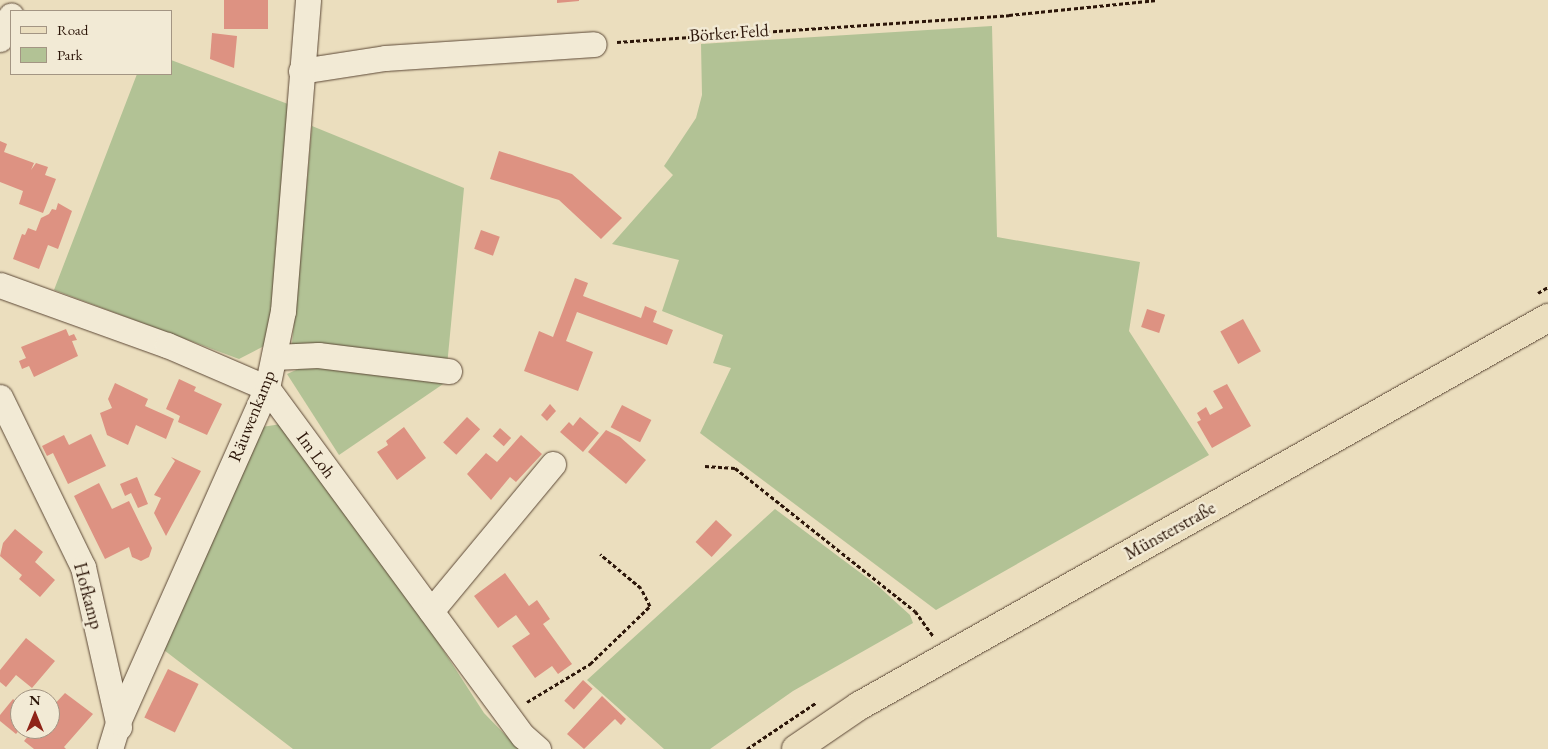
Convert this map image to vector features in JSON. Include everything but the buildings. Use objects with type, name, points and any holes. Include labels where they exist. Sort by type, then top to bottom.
[{"type":"main road","name":"Münsterstraße","points":[[796,749],[859,706],[1548,318]]},
{"type":"street","name":"Räuwenkamp","points":[[110,749],[118,722],[267,388],[283,311],[308,0]]},
{"type":"street","points":[[0,39],[10,17]]},
{"type":"street","points":[[302,71],[385,58],[594,44]]},
{"type":"street","points":[[0,285],[167,345],[267,388]]},
{"type":"street","points":[[274,357],[318,355],[448,371]]},
{"type":"street","name":"Im Loh","points":[[267,388],[507,714],[538,749]]},
{"type":"street","name":"Hofkamp","points":[[0,398],[84,567],[125,749]]},
{"type":"street","points":[[431,611],[552,464]]},
{"type":"path","name":"Börker Feld","points":[[594,44],[1009,15],[1157,0]]},
{"type":"path","points":[[705,466],[735,468],[915,610],[948,657]]},
{"type":"path","points":[[507,714],[590,664],[650,606],[640,588],[600,554]]},
{"type":"green space","points":[[992,26],[997,237],[1140,262],[1129,331],[1209,455],[936,610],[700,433],[731,368],[713,363],[723,335],[662,311],[679,260],[612,244],[673,175],[664,166],[696,118],[702,95],[701,44]]},
{"type":"green space","points":[[172,60],[288,104],[272,321],[264,346],[239,359],[54,290],[137,75],[172,75]]},
{"type":"green space","points":[[312,126],[464,188],[447,366],[292,344]]},
{"type":"green space","points":[[312,363],[449,380],[339,455],[287,374]]},
{"type":"green space","points":[[281,424],[423,619],[484,713],[519,749],[293,749],[160,647],[262,427]]},
{"type":"green space","points":[[775,509],[878,586],[910,615],[913,623],[793,691],[710,749],[664,749],[587,680]]}]
